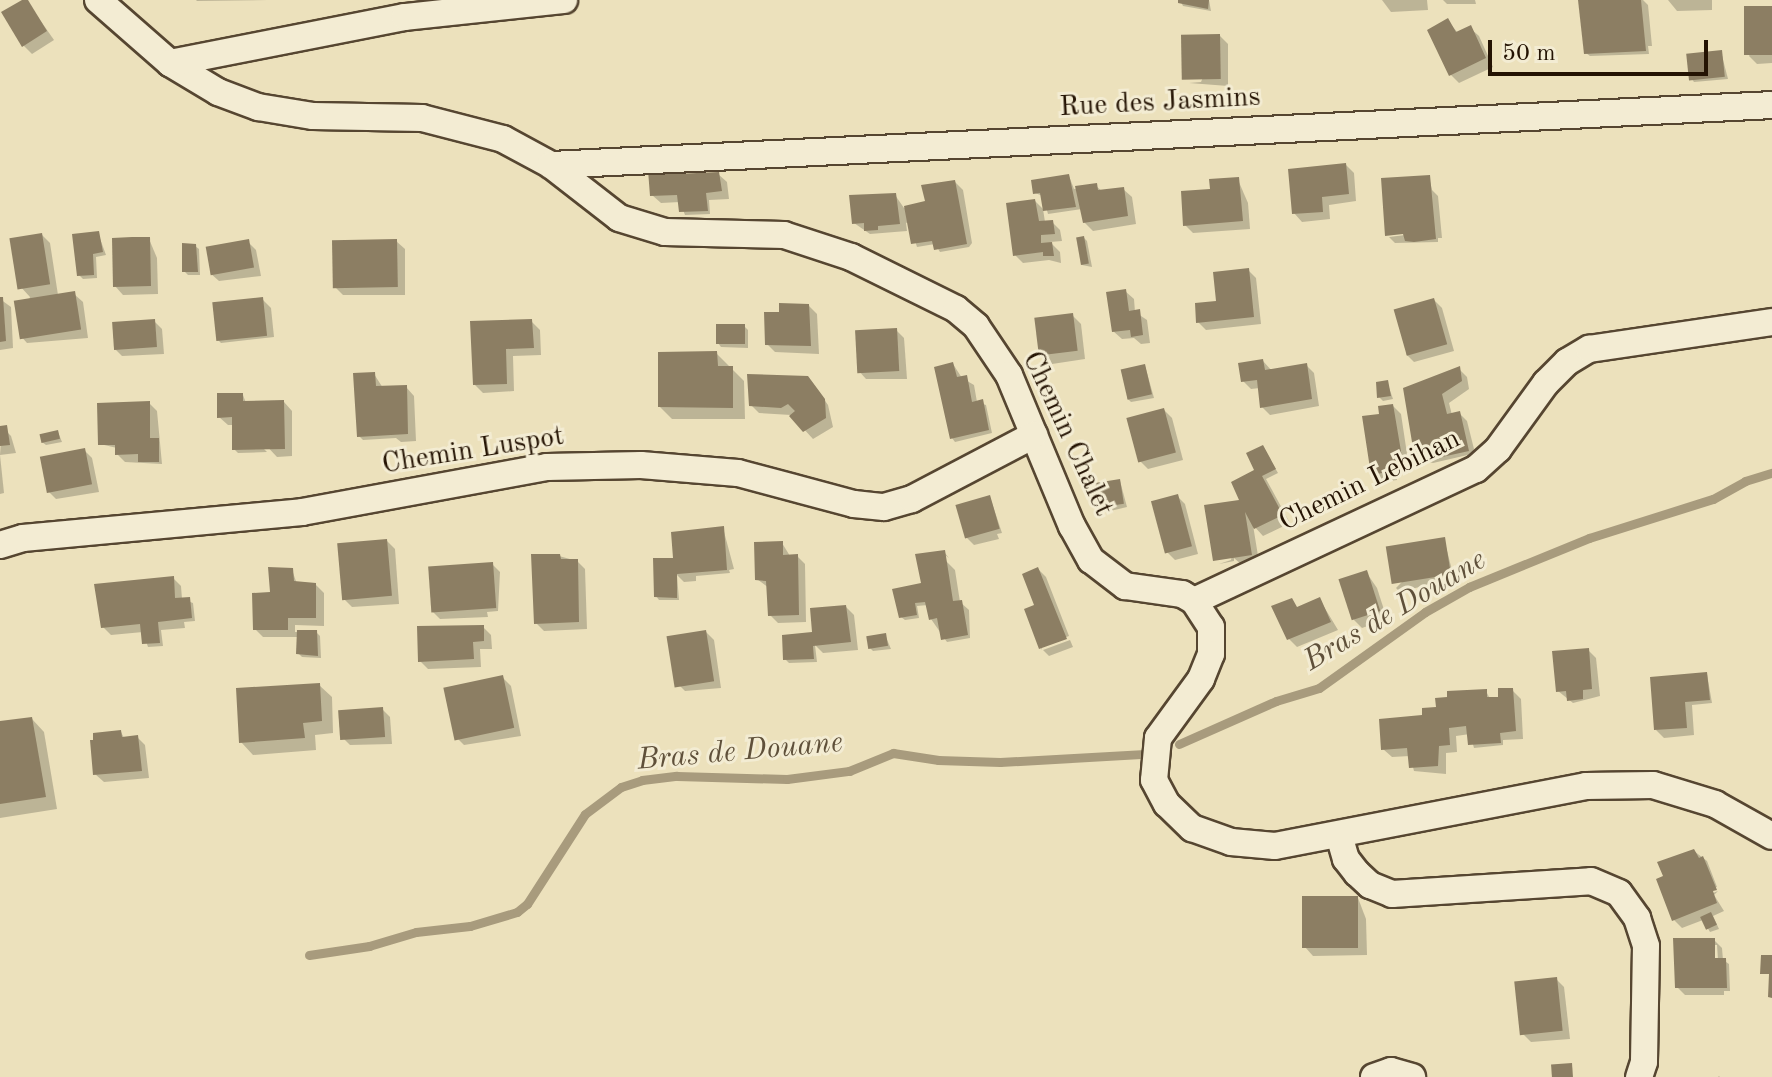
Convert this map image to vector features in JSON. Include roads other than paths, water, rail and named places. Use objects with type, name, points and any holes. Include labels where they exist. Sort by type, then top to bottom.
[{"type":"street","name":"Chemin Chalet","points":[[98,0],[170,63],[218,92],[258,107],[313,116],[422,118],[503,139],[551,165],[619,218],[665,232],[784,235],[851,257],[956,309],[976,326],[1009,375],[1072,526],[1091,560],[1125,586],[1182,594],[1194,601]]},
{"type":"street","points":[[170,63],[405,17],[564,0]]},
{"type":"street","name":"Rue des Jasmins","points":[[551,165],[1772,105]]},
{"type":"street","name":"Chemin Lebihan","points":[[1194,601],[1476,469],[1498,449],[1546,383],[1567,362],[1589,349],[1772,322]]},
{"type":"street","name":"Chemin Luspot","points":[[0,545],[23,538],[302,512],[547,467],[641,465],[738,473],[854,504],[884,507],[912,499],[1034,435]]},
{"type":"street","points":[[1194,601],[1211,627],[1211,654],[1201,679],[1158,738],[1154,780],[1167,804],[1192,828],[1231,842],[1275,846],[1586,786],[1653,785],[1761,814],[1772,836]]},
{"type":"street","points":[[1339,835],[1346,859],[1357,873],[1370,885],[1392,894],[1591,881],[1619,893],[1637,918],[1646,946],[1644,1062],[1639,1077]]},
{"type":"street","points":[[1374,1077],[1391,1071],[1412,1077]]},
{"type":"waterway","name":"Bras de Douane","points":[[1179,744],[1276,701],[1319,688],[1425,612],[1469,587],[1589,538],[1713,499],[1745,481],[1772,473]]},
{"type":"waterway","name":"Bras de Douane","points":[[309,955],[369,946],[416,932],[470,926],[517,912],[527,904],[585,814],[621,787],[642,780],[677,776],[787,779],[849,771],[893,753],[938,760],[1000,762],[1141,754]]}]
